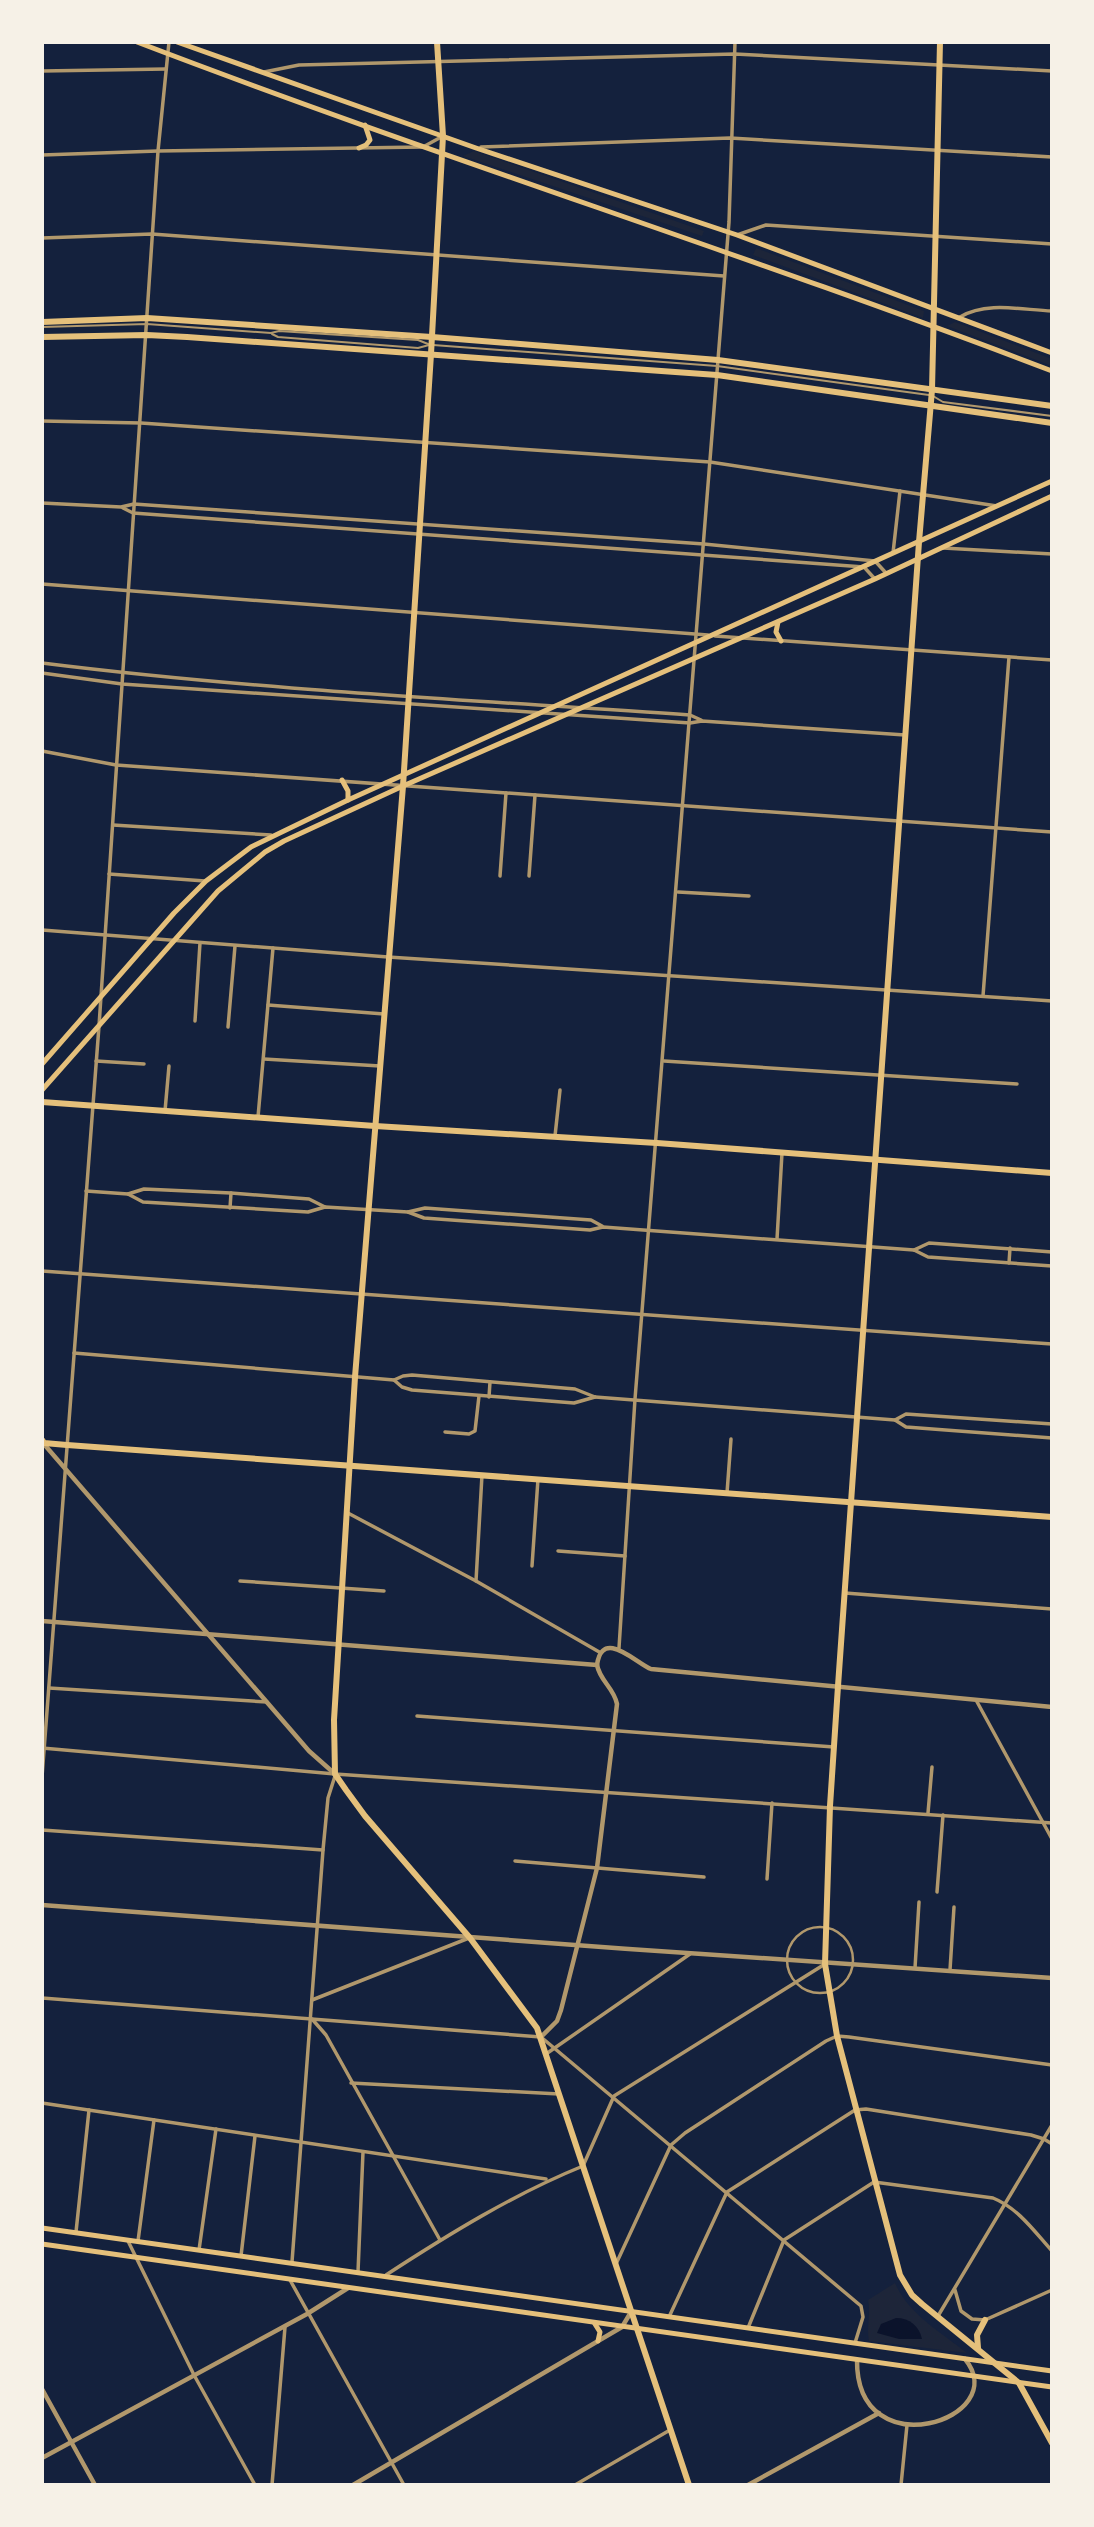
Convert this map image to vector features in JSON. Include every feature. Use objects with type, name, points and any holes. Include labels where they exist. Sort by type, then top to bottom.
[{"type":"main road","points":[[137,42],[442,154],[935,326],[1052,371]]},
{"type":"main road","points":[[177,42],[476,148],[737,235],[1052,353]]},
{"type":"main road","points":[[437,42],[443,136],[437,256],[403,775],[349,1466],[334,1720],[335,1774],[365,1816],[470,1938],[532,2019],[547,2054],[689,2485]]},
{"type":"main road","points":[[940,42],[932,406],[911,650],[838,1686],[830,1806],[825,1964],[837,2036],[900,2275],[912,2295],[1019,2383],[1052,2443]]},
{"type":"main road","points":[[359,148],[370,140],[365,125]]},
{"type":"main road","points":[[42,322],[147,321],[718,363],[1052,408]]},
{"type":"main road","points":[[42,337],[147,335],[717,375],[1052,423]]},
{"type":"main road","points":[[42,1064],[206,881],[243,852],[271,835],[1052,481]]},
{"type":"main road","points":[[42,1090],[218,891],[265,852],[402,786],[874,579],[1052,496]]},
{"type":"main road","points":[[778,621],[776,632],[782,641]]},
{"type":"main road","points":[[342,780],[347,787],[348,800]]},
{"type":"main road","points":[[42,1102],[657,1143],[1052,1173]]},
{"type":"main road","points":[[43,1442],[1052,1517]]},
{"type":"main road","points":[[42,2228],[1052,2371]]},
{"type":"main road","points":[[42,2244],[1052,2387]]},
{"type":"main road","points":[[978,2348],[976,2335],[985,2320]]},
{"type":"main road","points":[[595,2323],[600,2332],[598,2341]]},
{"type":"street","points":[[42,1777],[101,998],[158,151],[169,42]]},
{"type":"street","points":[[619,1648],[635,1399],[727,252],[735,42]]},
{"type":"street","points":[[263,72],[299,65],[735,54],[1052,71]]},
{"type":"street","points":[[42,71],[166,69]]},
{"type":"street","points":[[42,155],[423,147],[443,136]]},
{"type":"street","points":[[476,148],[730,138],[1052,157]]},
{"type":"street","points":[[737,235],[766,225],[1052,244]]},
{"type":"street","points":[[42,238],[152,234],[725,276]]},
{"type":"street","points":[[960,317],[988,308],[1052,311]]},
{"type":"street","points":[[42,421],[141,423],[710,462],[999,506]]},
{"type":"street","points":[[893,553],[900,491]]},
{"type":"street","points":[[42,502],[121,507],[134,504],[704,544],[875,561],[886,573]]},
{"type":"street","points":[[121,507],[134,513],[863,567],[874,579]]},
{"type":"street","points":[[273,522],[274,513]]},
{"type":"street","points":[[395,521],[395,531]]},
{"type":"street","points":[[561,544],[562,534]]},
{"type":"street","points":[[941,547],[1052,554]]},
{"type":"street","points":[[42,584],[1052,660]]},
{"type":"street","points":[[983,996],[1009,657]]},
{"type":"street","points":[[42,663],[123,673],[408,696],[690,715],[702,721]]},
{"type":"street","points":[[80,678],[82,668]]},
{"type":"street","points":[[42,673],[122,684],[408,705],[905,735]]},
{"type":"street","points":[[261,694],[262,684]]},
{"type":"street","points":[[42,751],[116,765],[1052,832]]},
{"type":"street","points":[[500,877],[506,793]]},
{"type":"street","points":[[529,876],[535,795]]},
{"type":"street","points":[[112,825],[271,835]]},
{"type":"street","points":[[109,874],[206,881]]},
{"type":"street","points":[[677,892],[749,896]]},
{"type":"street","points":[[42,930],[388,957],[1052,1001]]},
{"type":"street","points":[[195,1021],[201,942]]},
{"type":"street","points":[[228,1027],[235,945]]},
{"type":"street","points":[[258,1117],[272,948]]},
{"type":"street","points":[[268,1005],[384,1014]]},
{"type":"street","points":[[264,1059],[380,1066]]},
{"type":"street","points":[[96,1061],[144,1064]]},
{"type":"street","points":[[663,1061],[1017,1084]]},
{"type":"street","points":[[165,1111],[169,1066]]},
{"type":"street","points":[[555,1137],[559,1090]]},
{"type":"street","points":[[777,1240],[782,1153]]},
{"type":"street","points":[[86,1191],[128,1194],[144,1189],[231,1193],[309,1199],[325,1207]]},
{"type":"street","points":[[230,1208],[231,1193]]},
{"type":"street","points":[[128,1194],[143,1202],[308,1212],[325,1207],[369,1209],[408,1212],[424,1218],[590,1230],[603,1227],[869,1246],[914,1250],[928,1257],[1052,1266]]},
{"type":"street","points":[[408,1212],[425,1208],[513,1214],[591,1220],[603,1227]]},
{"type":"street","points":[[512,1224],[513,1214]]},
{"type":"street","points":[[914,1250],[929,1243],[1052,1252]]},
{"type":"street","points":[[1009,1263],[1010,1248]]},
{"type":"street","points":[[42,1271],[1052,1344]]},
{"type":"street","points":[[74,1353],[394,1380],[412,1375],[490,1381],[575,1389],[595,1396],[857,1418],[895,1420],[906,1414],[1052,1424]]},
{"type":"street","points":[[394,1380],[402,1387],[412,1390],[489,1397],[574,1403],[595,1396]]},
{"type":"street","points":[[489,1397],[490,1381]]},
{"type":"street","points":[[445,1432],[469,1434],[475,1431],[479,1396]]},
{"type":"street","points":[[895,1420],[905,1427],[1052,1438]]},
{"type":"street","points":[[727,1494],[731,1439]]},
{"type":"street","points":[[43,1442],[309,1751],[335,1774]]},
{"type":"street","points":[[476,1581],[482,1475]]},
{"type":"street","points":[[532,1566],[538,1479]]},
{"type":"street","points":[[346,1512],[476,1581],[601,1654]]},
{"type":"street","points":[[558,1551],[625,1556]]},
{"type":"street","points":[[240,1581],[384,1591]]},
{"type":"street","points":[[845,1593],[1052,1609]]},
{"type":"street","points":[[42,1621],[597,1665]]},
{"type":"street","points":[[541,2038],[556,2021],[597,1868],[616,1697],[601,1678],[597,1665],[601,1654],[606,1650],[619,1648],[651,1669],[1052,1707]]},
{"type":"street","points":[[49,1688],[267,1702]]},
{"type":"street","points":[[975,1699],[1052,1839]]},
{"type":"street","points":[[418,1716],[834,1747]]},
{"type":"street","points":[[43,1748],[335,1774],[1052,1823]]},
{"type":"street","points":[[928,1813],[932,1767]]},
{"type":"street","points":[[292,2263],[323,1850],[329,1792],[335,1774]]},
{"type":"street","points":[[766,1880],[772,1802]]},
{"type":"street","points":[[937,1892],[943,1815]]},
{"type":"street","points":[[42,1830],[323,1850]]},
{"type":"street","points":[[515,1861],[704,1877]]},
{"type":"street","points":[[915,1970],[919,1902]]},
{"type":"street","points":[[42,1905],[692,1952],[852,1967],[1052,1978]]},
{"type":"street","points":[[950,1973],[954,1907]]},
{"type":"street","points":[[814,1927],[825,1927],[844,1937],[853,1956],[852,1967],[844,1983],[829,1992],[810,1992],[794,1982],[786,1960],[794,1939],[803,1931],[814,1927]]},
{"type":"street","points":[[312,2000],[470,1938]]},
{"type":"street","points":[[547,2054],[692,1952]]},
{"type":"street","points":[[385,2276],[440,2240],[548,2180],[583,2166],[614,2096],[825,1964]]},
{"type":"street","points":[[42,1998],[541,2038],[614,2096],[861,2306],[863,2316],[855,2343]]},
{"type":"street","points":[[310,2018],[326,2035],[440,2240]]},
{"type":"street","points":[[615,2265],[671,2145],[685,2133],[826,2041],[837,2036],[1052,2065]]},
{"type":"street","points":[[351,2083],[559,2094]]},
{"type":"street","points":[[42,2103],[548,2180]]},
{"type":"street","points":[[669,2317],[727,2192],[855,2110],[866,2109],[1031,2134],[1052,2144]]},
{"type":"street","points":[[76,2232],[89,2110]]},
{"type":"street","points":[[138,2241],[154,2120]]},
{"type":"street","points":[[938,2316],[1052,2124]]},
{"type":"street","points":[[199,2250],[216,2129]]},
{"type":"street","points":[[240,2256],[255,2135]]},
{"type":"street","points":[[358,2272],[363,2152]]},
{"type":"street","points":[[748,2328],[784,2240],[874,2182],[993,2198],[1017,2212],[1052,2251]]},
{"type":"street","points":[[127,2239],[194,2375],[255,2485]]},
{"type":"street","points":[[42,2250],[49,2245]]},
{"type":"street","points":[[290,2280],[404,2485]]},
{"type":"street","points":[[42,2458],[307,2314],[348,2288]]},
{"type":"street","points":[[955,2288],[961,2311],[972,2319],[985,2320],[1052,2291]]},
{"type":"street","points":[[353,2485],[622,2327],[631,2312]]},
{"type":"street","points":[[272,2485],[285,2326]]},
{"type":"street","points":[[857,2360],[856,2372],[860,2388],[868,2402],[878,2413],[907,2426],[927,2425],[956,2414],[970,2399],[974,2388],[972,2368],[964,2358]]},
{"type":"street","points":[[42,2389],[95,2485]]},
{"type":"street","points":[[748,2485],[878,2413]]},
{"type":"street","points":[[901,2485],[907,2426]]},
{"type":"street","points":[[575,2485],[672,2429]]},
{"type":"lane","points":[[42,327],[147,321],[271,333],[279,331],[431,341]]},
{"type":"lane","points":[[271,333],[278,337],[418,348],[431,341]]},
{"type":"lane","points":[[932,392],[943,402],[1052,416]]},
{"type":"shaded area","points":[[474,151],[704,231],[702,236],[463,156]]},
{"type":"shaded area","points":[[756,248],[924,311],[923,318],[753,255]]},
{"type":"shaded area","points":[[955,322],[1052,359],[1052,366],[947,326]]},
{"type":"shaded area","points":[[895,2283],[917,2313],[967,2353],[869,2341],[868,2300]]},
{"type":"shaded area","points":[[896,2318],[906,2319],[913,2324],[922,2339],[899,2339],[877,2333],[881,2324]]}]
